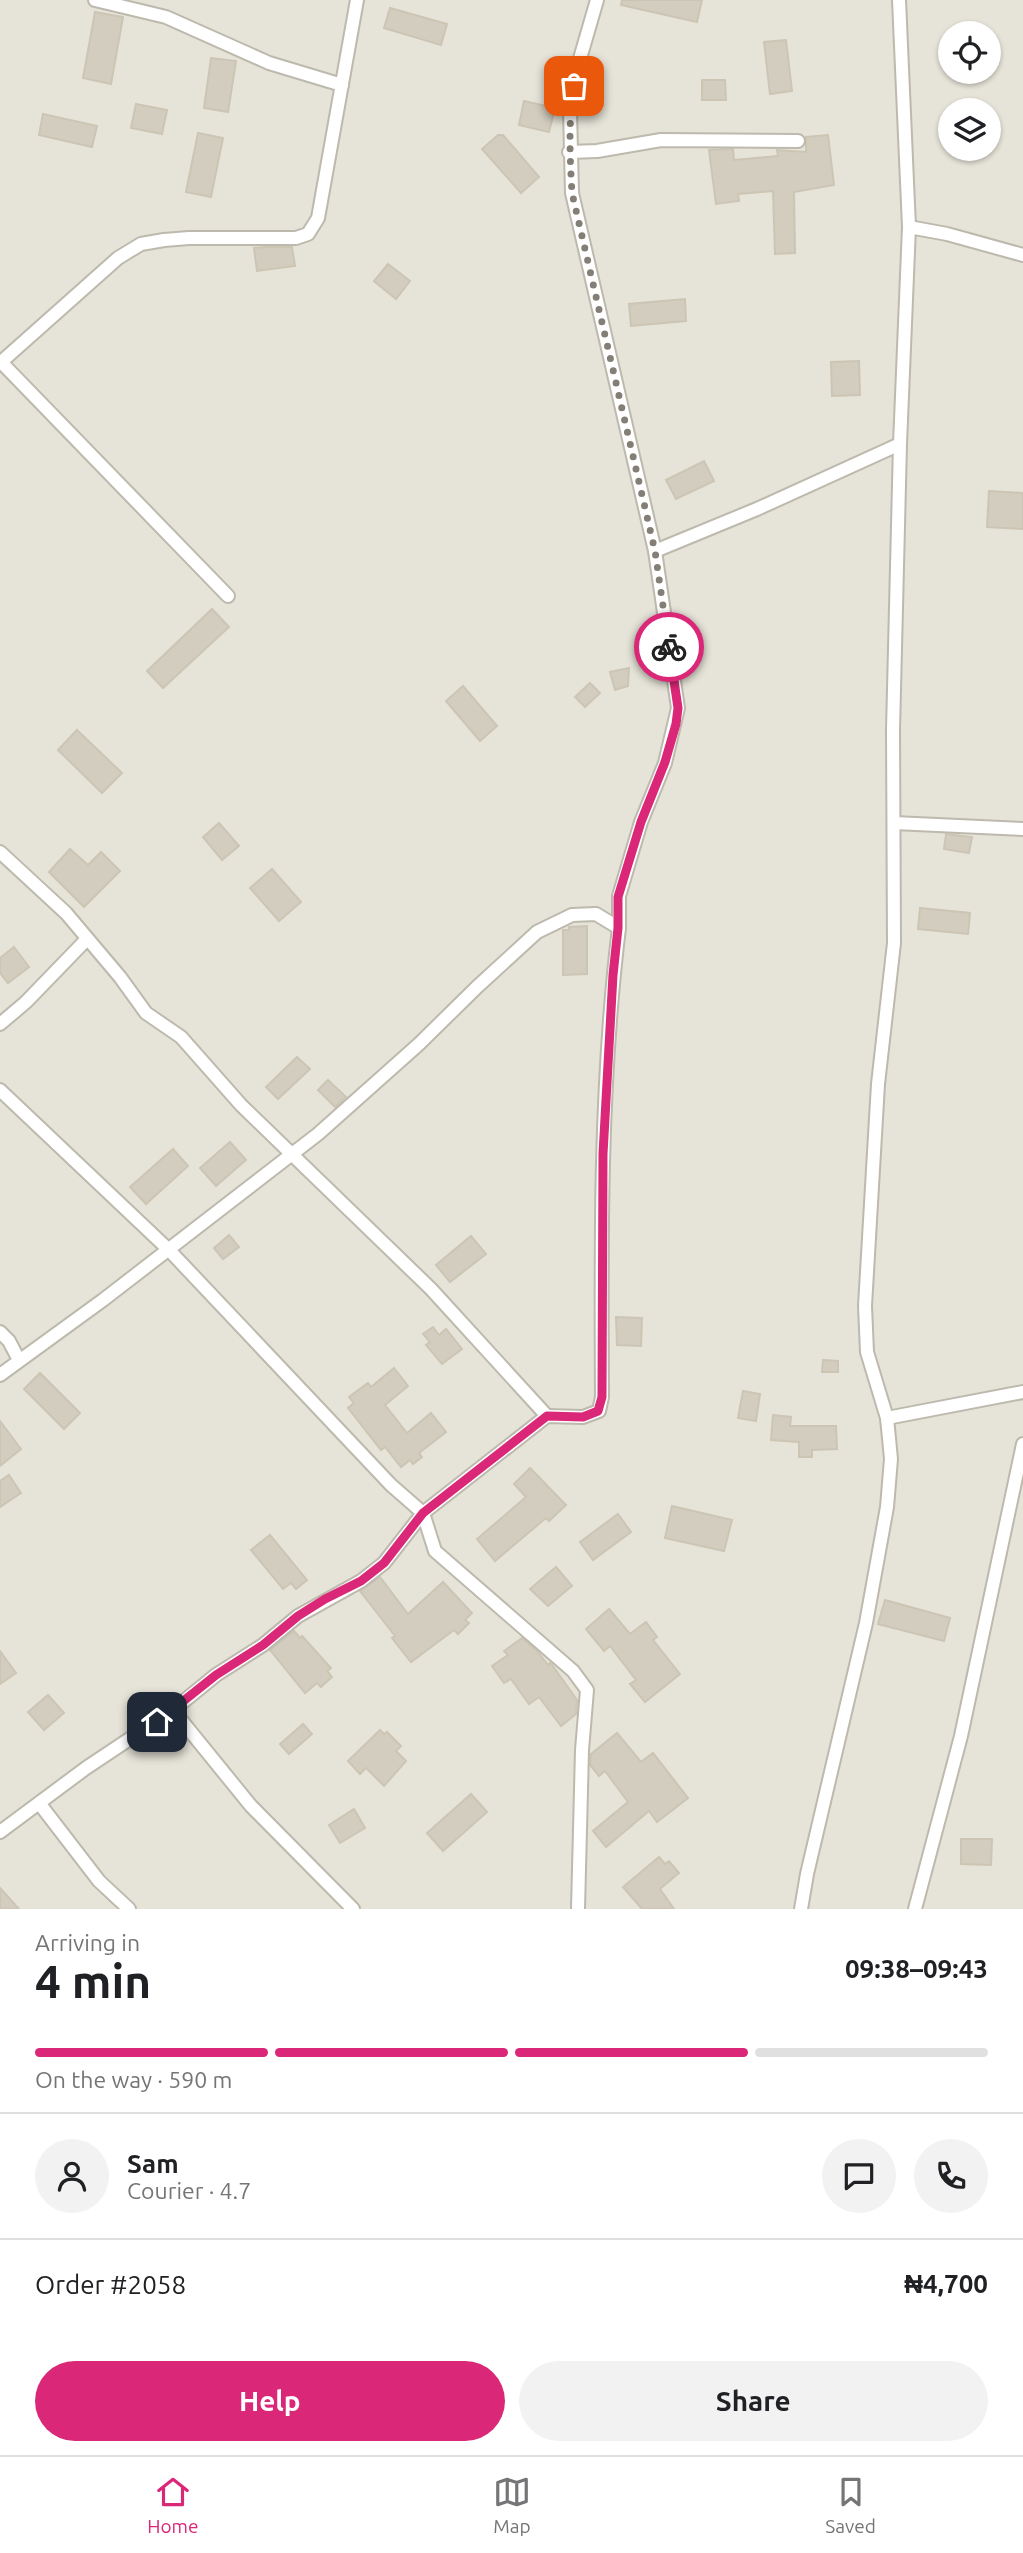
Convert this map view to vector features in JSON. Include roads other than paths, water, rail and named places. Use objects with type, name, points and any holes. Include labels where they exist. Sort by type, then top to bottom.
[{"type":"street","points":[[96,0],[166,16],[269,63],[342,85]]},
{"type":"street","points":[[228,596],[0,362],[118,258],[141,244],[189,238],[296,238],[308,234],[318,218],[357,0]]},
{"type":"street","points":[[0,1832],[86,1768],[173,1710],[216,1675],[263,1645],[298,1616],[361,1581],[384,1563],[423,1513],[547,1416],[583,1417],[598,1411],[602,1397],[603,1154],[618,897],[641,822],[665,762],[678,712],[655,551],[572,193],[570,110],[579,62],[597,0]]},
{"type":"street","points":[[801,1909],[866,1623],[887,1507],[891,1459],[887,1418],[867,1352],[864,1306],[878,1084],[894,943],[893,730],[909,227],[899,0]]},
{"type":"street","points":[[569,152],[597,151],[662,140],[798,141]]},
{"type":"street","points":[[909,227],[947,234],[1023,255]]},
{"type":"street","points":[[655,551],[758,509],[901,444]]},
{"type":"street","points":[[894,823],[1023,829]]},
{"type":"street","points":[[0,852],[50,897],[120,977],[146,1013],[181,1037],[241,1105],[431,1289],[547,1416]]},
{"type":"street","points":[[0,1375],[293,1154],[410,1052],[537,932],[572,915],[596,914],[618,928]]},
{"type":"street","points":[[0,1024],[26,1002],[86,940]]},
{"type":"street","points":[[0,1090],[169,1250],[391,1485],[423,1513],[435,1551],[573,1671],[587,1690],[582,1750],[578,1909]]},
{"type":"street","points":[[0,1332],[9,1341],[19,1360]]},
{"type":"street","points":[[887,1418],[1023,1392]]},
{"type":"street","points":[[915,1909],[961,1737],[1023,1444]]},
{"type":"street","points":[[173,1710],[251,1806],[354,1909]]},
{"type":"street","points":[[39,1803],[99,1881],[130,1909]]}]
